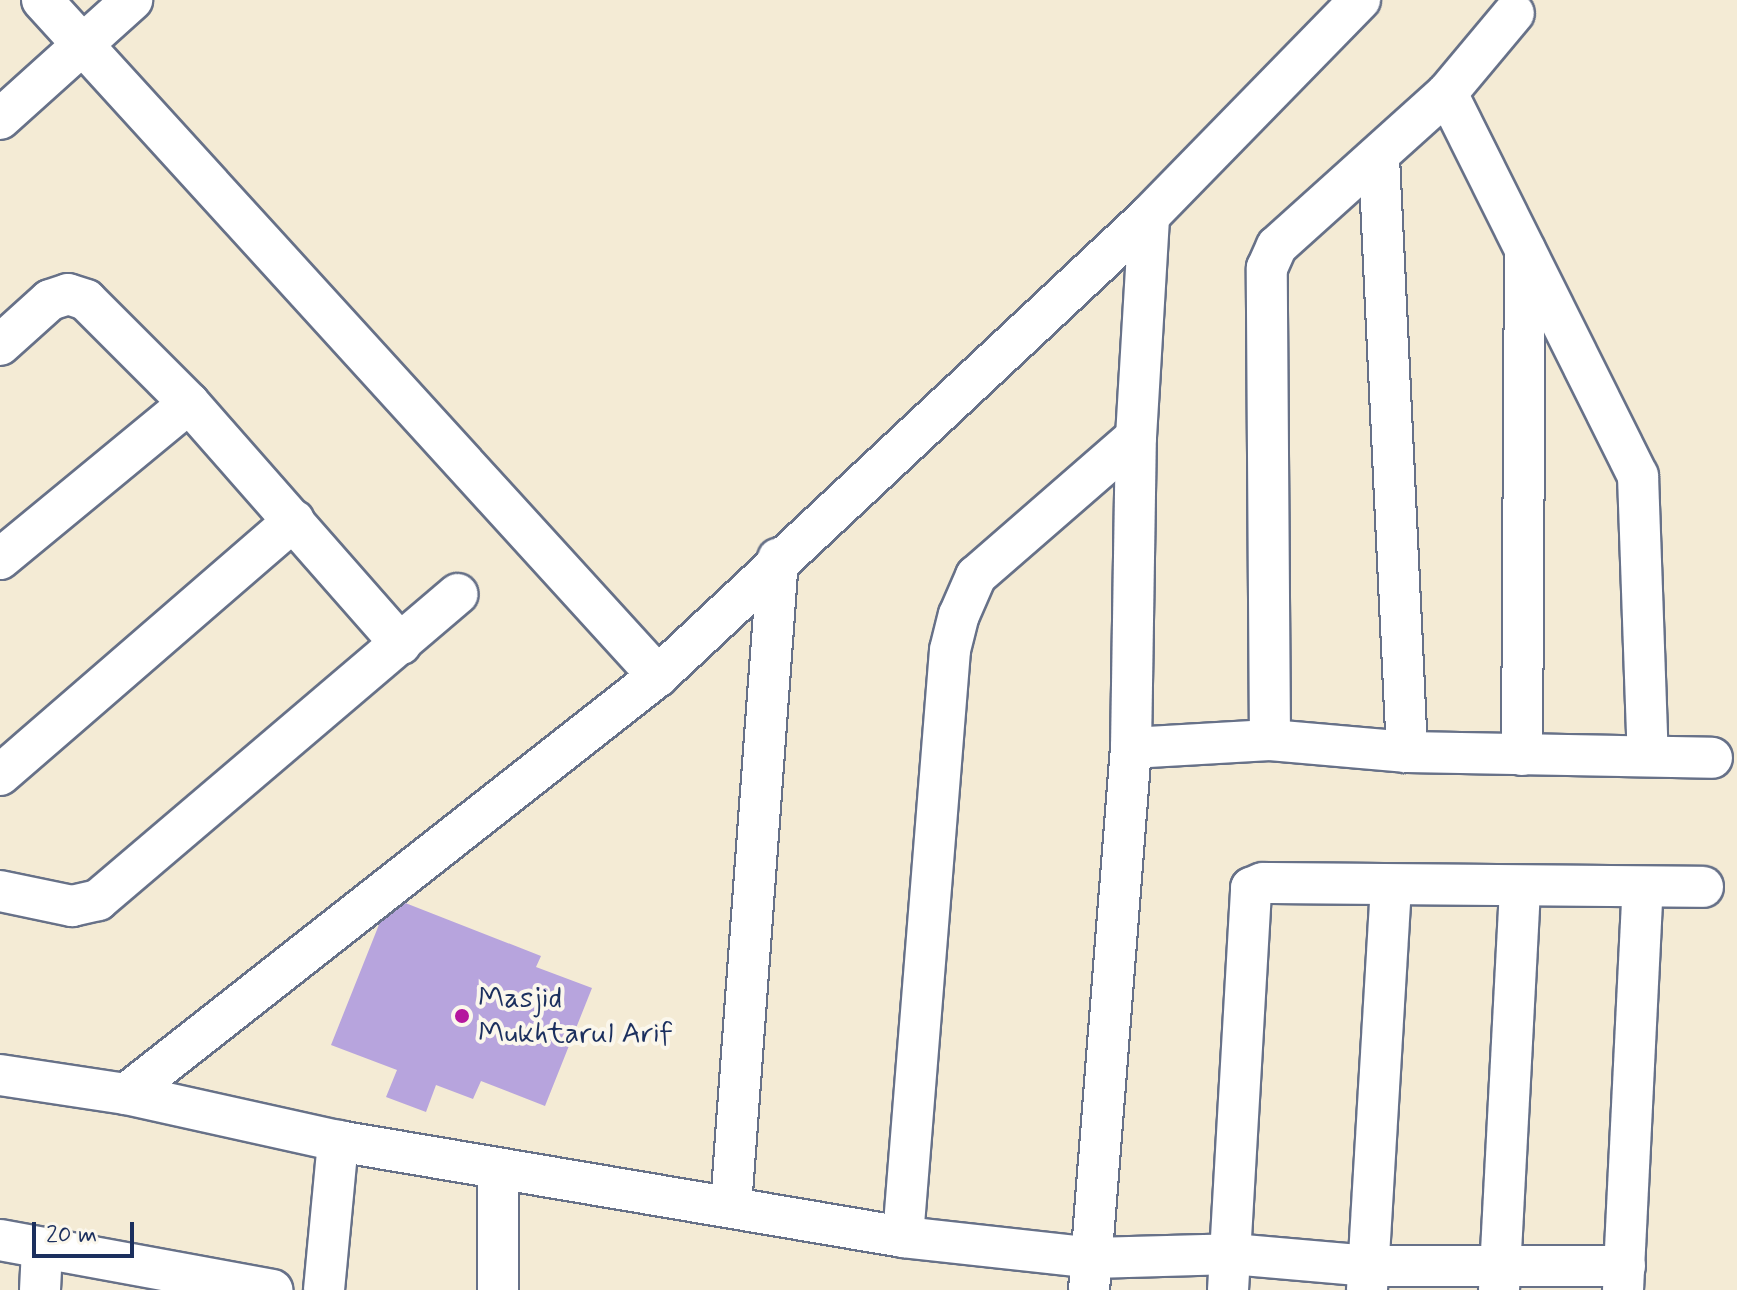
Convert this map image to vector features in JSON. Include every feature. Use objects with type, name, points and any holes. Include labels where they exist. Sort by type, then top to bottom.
[{"type":"street","points":[[42,0],[658,676]]},
{"type":"street","points":[[0,119],[132,0]]},
{"type":"street","points":[[126,1094],[658,676],[778,559],[1149,216],[1360,0]]},
{"type":"street","points":[[1270,740],[1267,268],[1277,246],[1379,158],[1447,93],[1514,13]]},
{"type":"street","points":[[1447,93],[1525,242],[1638,476],[1648,756]]},
{"type":"street","points":[[1379,158],[1407,752]]},
{"type":"street","points":[[1091,1274],[1131,748],[1136,437],[1149,216]]},
{"type":"street","points":[[1522,755],[1525,242]]},
{"type":"street","points":[[0,345],[50,300],[68,294],[86,300],[189,403],[401,644]]},
{"type":"street","points":[[0,559],[189,403]]},
{"type":"street","points":[[903,1237],[950,650],[959,615],[976,576],[1136,437]]},
{"type":"street","points":[[3,768],[294,520]]},
{"type":"street","points":[[731,1206],[778,559]]},
{"type":"street","points":[[0,891],[72,906],[98,900],[457,594]]},
{"type":"street","points":[[1131,748],[1270,740],[1407,752],[1712,758]]},
{"type":"street","points":[[1230,1272],[1251,888],[1263,883],[1391,887],[1703,887]]},
{"type":"street","points":[[1368,1278],[1391,887]]},
{"type":"street","points":[[1499,1278],[1520,887]]},
{"type":"street","points":[[0,1075],[126,1094],[338,1141],[498,1170],[731,1206],[1091,1274],[1230,1272],[1368,1278],[1624,1278],[1643,887]]},
{"type":"street","points":[[324,1290],[338,1141]]},
{"type":"street","points":[[498,1170],[498,1290]]},
{"type":"street","points":[[0,1240],[183,1282],[272,1290]]},
{"type":"street","points":[[40,1290],[42,1249]]},
{"type":"building","name":"Masjid Mukhtarul Arif","points":[[390,897],[541,956],[536,967],[592,988],[545,1106],[481,1081],[473,1099],[436,1085],[426,1112],[386,1097],[397,1070],[331,1045]]},
{"type":"place","name":"Masjid Mukhtarul Arif","points":[[462,1016]]}]
